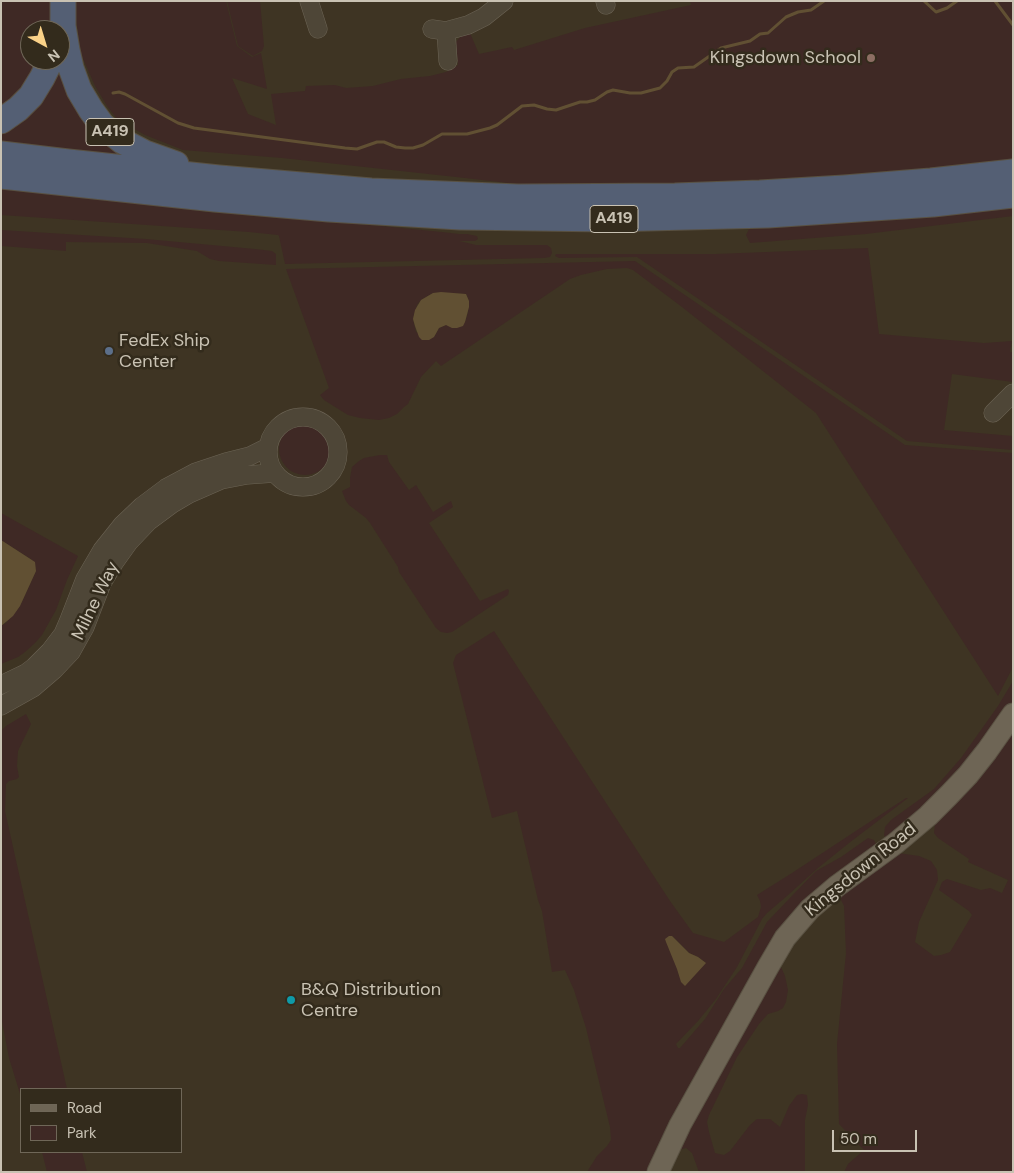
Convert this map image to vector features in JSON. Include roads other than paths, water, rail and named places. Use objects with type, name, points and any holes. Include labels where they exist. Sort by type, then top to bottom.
[{"type":"highway","name":"A419","points":[[62,20],[63,1]]},
{"type":"highway","name":"A419","points":[[70,63],[76,84],[91,110],[108,130],[122,141],[146,154],[219,178]]},
{"type":"highway","points":[[1,121],[18,109],[31,96],[46,70]]},
{"type":"highway","name":"A419","points":[[1,154],[219,178],[390,192],[518,197],[684,196],[807,190],[922,182],[1013,172]]},
{"type":"highway","name":"A419","points":[[1,176],[329,209],[480,217],[608,219],[768,215],[933,204],[1013,195]]},
{"type":"main road","name":"Kingsdown Road","points":[[658,1172],[680,1125],[776,952],[797,924],[810,908],[823,897],[896,843],[935,809],[968,775],[1013,714]]},
{"type":"street","points":[[309,1],[318,28]]},
{"type":"street","points":[[448,61],[439,30],[476,21],[504,1]]},
{"type":"street","points":[[993,413],[1013,393]]},
{"type":"street","points":[[299,417],[313,418],[323,422],[331,430],[337,442],[338,452],[335,466],[320,483],[309,486],[293,485],[275,473],[268,456],[268,447],[276,430],[286,421],[299,417]]},
{"type":"street","name":"Milne Way","points":[[1,686],[26,673],[50,652],[63,634],[85,579],[102,550],[122,525],[142,506],[166,488],[196,472],[250,456],[268,447]]},
{"type":"street","name":"Milne Way","points":[[1,706],[21,696],[38,684],[71,652],[85,627],[102,583],[114,562],[129,542],[149,521],[172,504],[221,480],[246,475],[275,473]]},
{"type":"waterway","points":[[113,93],[125,94],[178,123],[194,128],[345,148],[357,149],[377,142],[384,142],[396,147],[413,148],[423,145],[442,134],[467,134],[490,128],[522,106],[534,105],[556,110],[580,102],[595,100],[613,90],[641,93],[660,88],[672,72],[678,68],[694,67],[721,48],[750,41],[760,34],[768,33],[786,17],[798,12],[811,10],[824,1]]},
{"type":"waterway","points":[[924,1],[936,12],[947,8],[957,1]]},
{"type":"waterway","points":[[995,1],[1013,25]]},
{"type":"place","name":"Kingsdown School","points":[[871,58]]},
{"type":"place","name":"FedEx Ship Center","points":[[109,351]]},
{"type":"place","name":"B&Q Distribution Centre","points":[[291,1000]]}]
